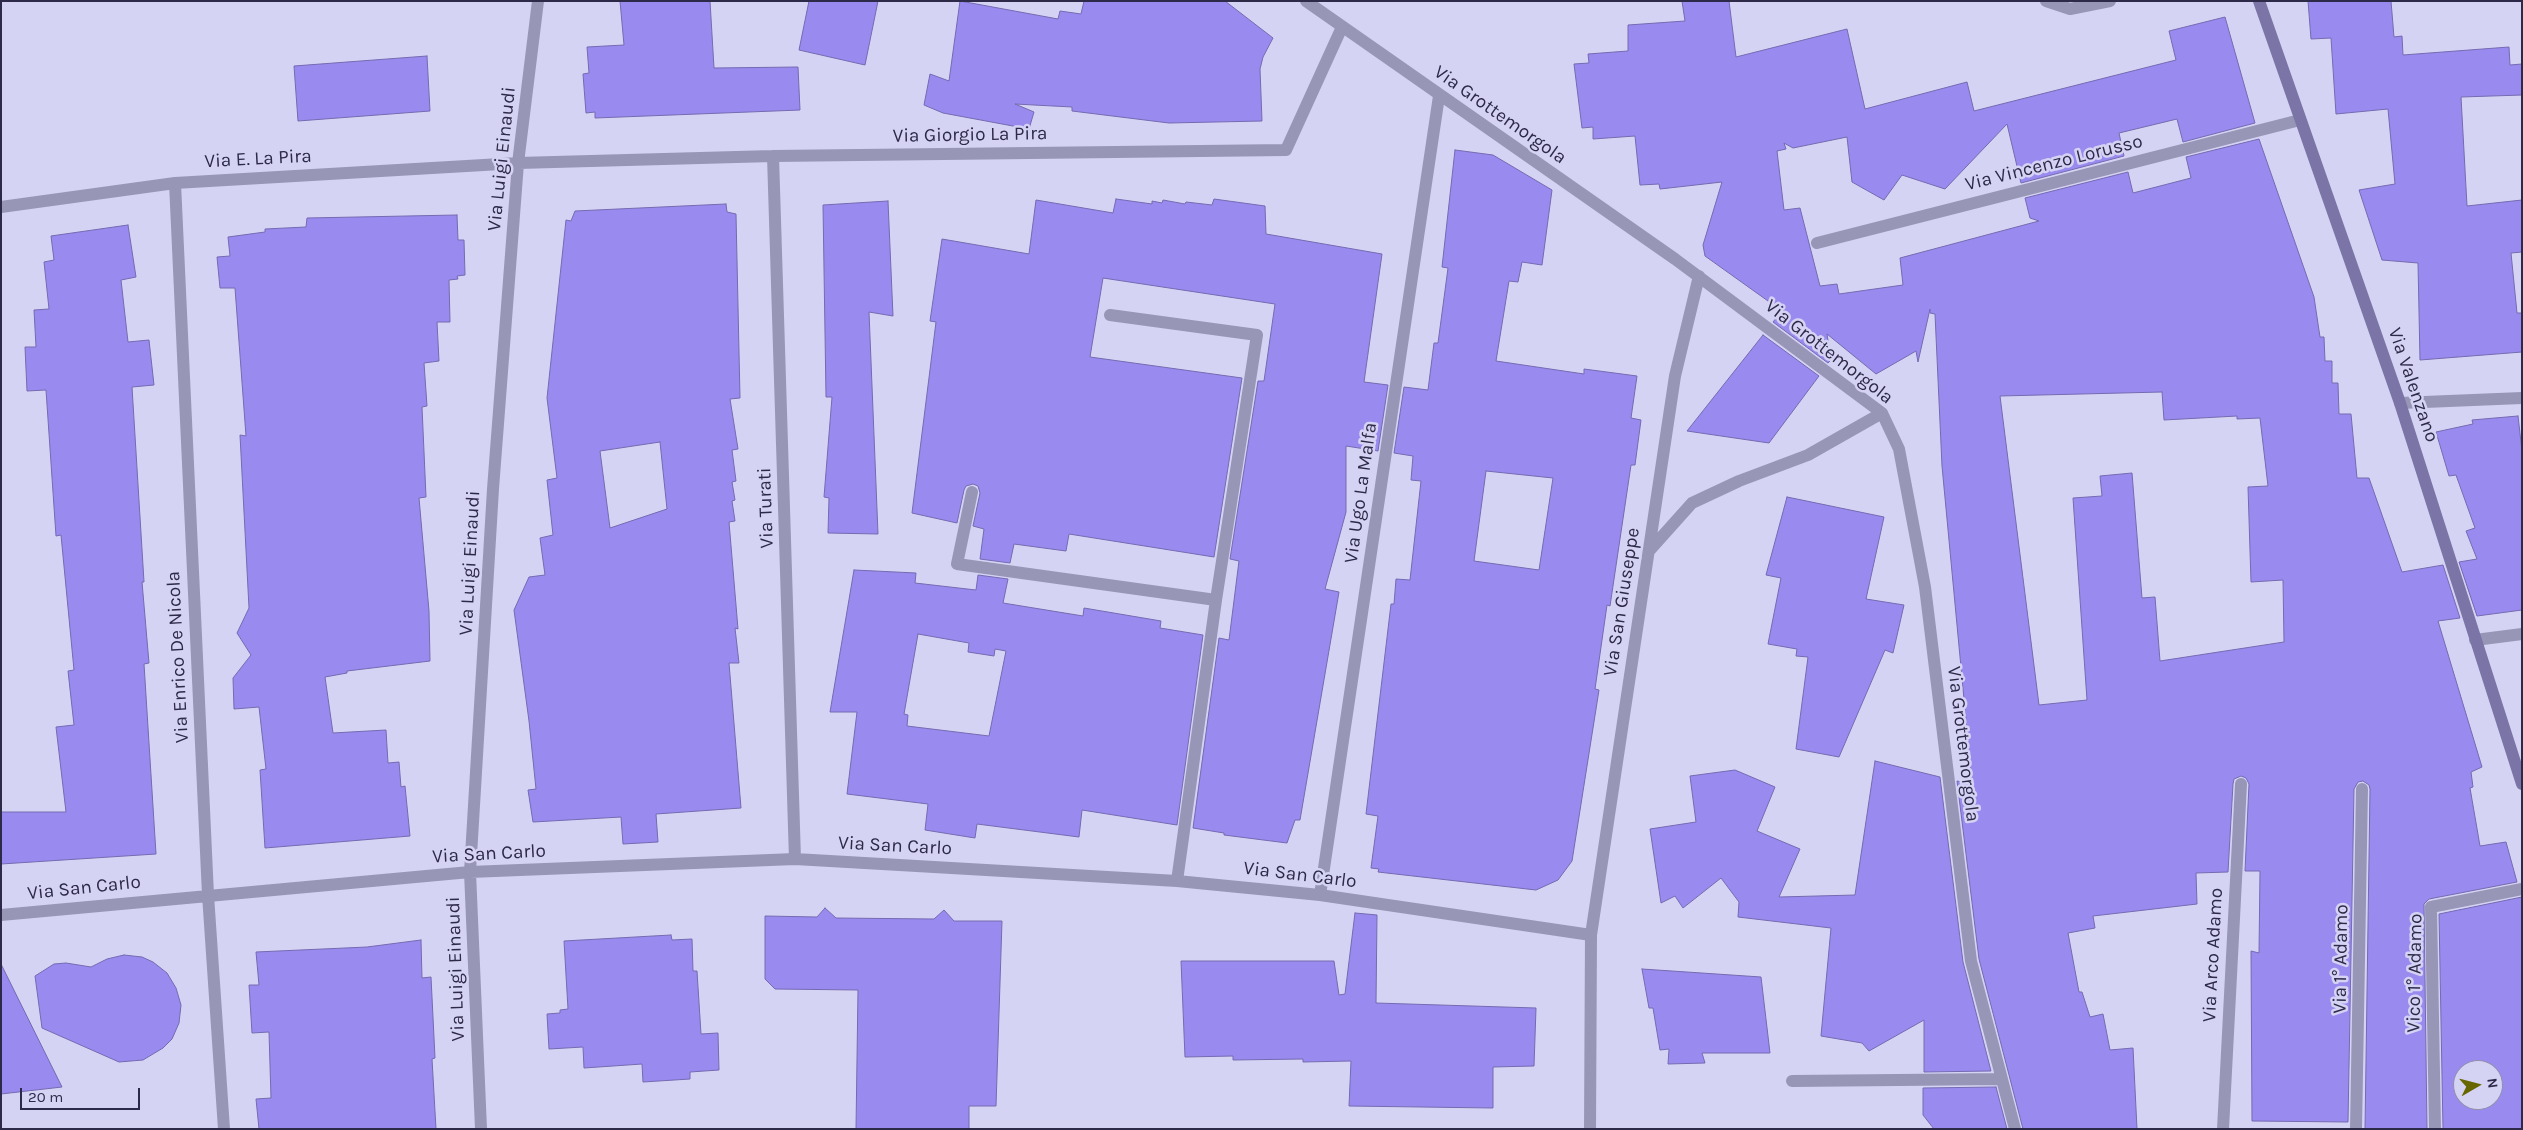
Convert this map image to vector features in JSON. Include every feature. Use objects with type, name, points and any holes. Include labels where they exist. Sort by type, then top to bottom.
[{"type":"street","name":"Via Luigi Einaudi","points":[[481,1129],[470,872],[493,489],[518,163],[538,1]]},
{"type":"street","name":"Via Grottemorgola","points":[[1306,1],[1439,96],[1699,276],[1882,413],[1899,449],[1923,577],[1971,961],[2015,1129]]},
{"type":"street","points":[[2046,1],[2070,9],[2110,1]]},
{"type":"street","name":"Via Valenzano","points":[[2259,1],[2400,403],[2522,784]]},
{"type":"street","name":"Via Giorgio La Pira","points":[[518,163],[774,156],[1286,150],[1342,27]]},
{"type":"street","name":"Via Ugo La Malfa","points":[[1320,895],[1439,96]]},
{"type":"street","name":"Via Vincenzo Lorusso","points":[[1817,243],[2300,120]]},
{"type":"street","name":"Via Turati","points":[[774,156],[795,859]]},
{"type":"street","name":"Via E. La Pira","points":[[1,207],[175,183],[518,163]]},
{"type":"street","name":"Via Enrico De Nicola","points":[[175,183],[208,895],[224,1129]]},
{"type":"street","name":"Via San Giuseppe","points":[[1591,935],[1675,376],[1699,276]]},
{"type":"street","points":[[1110,315],[1257,335],[1216,600],[1177,881]]},
{"type":"street","points":[[2400,403],[2522,398]]},
{"type":"street","points":[[1649,551],[1692,503],[1739,481],[1808,455],[1882,413]]},
{"type":"street","points":[[972,492],[957,564],[1216,600]]},
{"type":"street","points":[[2475,640],[2522,634]]},
{"type":"street","name":"Via Arco Adamo","points":[[2223,1129],[2241,784]]},
{"type":"street","name":"Via 1° Adamo","points":[[2356,1129],[2362,789]]},
{"type":"street","name":"Via San Carlo","points":[[1,915],[470,872],[795,859],[1177,881],[1320,895],[1591,935]]},
{"type":"street","name":"Vico 1° Adamo","points":[[2435,1129],[2431,907],[2522,890]]},
{"type":"street","points":[[1590,1129],[1591,935]]},
{"type":"street","points":[[1792,1081],[2002,1079]]},
{"type":"building","points":[[620,1],[710,1],[714,68],[798,67],[800,110],[595,118],[595,112],[586,113],[583,74],[589,73],[587,47],[624,45]]},
{"type":"building","points":[[809,1],[878,1],[865,65],[799,50]]},
{"type":"building","points":[[960,1],[1058,19],[1060,11],[1081,14],[1084,1],[1225,1],[1273,38],[1263,57],[1260,69],[1262,121],[1169,123],[1072,111],[1072,107],[1015,104],[1034,112],[1029,129],[943,113],[924,105],[930,74],[949,81]]},
{"type":"building","points":[[1682,1],[1729,1],[1736,57],[1847,29],[1865,109],[1967,82],[1974,111],[2176,60],[2169,31],[2225,17],[2255,123],[2183,142],[2177,119],[2119,133],[2124,156],[2021,183],[2007,124],[1945,189],[1902,175],[1884,200],[1852,182],[1847,137],[1793,148],[1784,143],[1786,149],[1777,151],[1784,210],[1800,208],[1820,286],[1837,284],[1839,294],[1903,285],[1900,258],[2039,221],[2030,218],[2025,198],[2128,172],[2133,193],[2191,178],[2186,157],[2259,139],[2314,297],[2320,337],[2324,337],[2325,361],[2332,361],[2332,383],[2338,383],[2339,414],[2351,414],[2357,478],[2369,478],[2402,572],[2443,565],[2460,618],[2438,621],[2482,767],[2471,772],[2473,787],[2470,788],[2480,846],[2506,842],[2517,882],[2429,899],[2424,904],[2427,1129],[2365,1129],[2370,789],[2369,785],[2363,781],[2358,782],[2354,789],[2348,1122],[2252,1121],[2251,951],[2259,953],[2260,871],[2245,871],[2249,784],[2246,778],[2241,776],[2234,779],[2233,784],[2228,872],[2196,873],[2197,904],[2093,916],[2095,928],[2068,933],[2079,992],[2082,992],[2090,1017],[2103,1014],[2110,1050],[2133,1048],[2137,1129],[2023,1129],[1979,959],[1957,781],[1972,784],[1942,466],[1935,314],[1930,313],[1930,309],[1918,362],[1916,351],[1876,374],[1827,334],[1831,360],[1828,363],[1773,322],[1782,311],[1705,256],[1703,245],[1722,182],[1660,189],[1659,184],[1640,185],[1635,136],[1593,139],[1593,127],[1582,128],[1574,64],[1589,63],[1588,54],[1628,51],[1628,25],[1685,21]],"holes":[[[2162,392],[2164,420],[2237,416],[2237,419],[2260,418],[2268,486],[2248,487],[2251,582],[2283,580],[2284,642],[2160,661],[2155,597],[2142,598],[2132,473],[2100,476],[2102,496],[2073,498],[2087,700],[2039,705],[2000,396]]]},
{"type":"building","points":[[2308,1],[2391,1],[2394,37],[2402,36],[2403,55],[2509,47],[2510,65],[2522,64],[2522,95],[2461,97],[2467,206],[2522,200],[2522,252],[2511,253],[2517,313],[2522,313],[2522,352],[2420,360],[2418,263],[2382,260],[2359,190],[2395,184],[2388,109],[2336,114],[2331,38],[2311,39]]},
{"type":"building","points":[[427,56],[430,111],[298,121],[294,66]]},
{"type":"building","points":[[1455,150],[1493,155],[1552,190],[1542,265],[1522,262],[1518,282],[1509,281],[1496,361],[1584,374],[1584,369],[1637,376],[1631,418],[1641,420],[1635,465],[1631,465],[1610,606],[1607,605],[1595,689],[1599,690],[1572,861],[1558,880],[1536,890],[1378,872],[1379,869],[1371,868],[1378,816],[1366,814],[1391,604],[1394,604],[1396,579],[1410,580],[1421,481],[1411,480],[1413,456],[1394,453],[1404,387],[1428,390],[1434,343],[1438,343],[1448,268],[1442,267]],"holes":[[[1486,471],[1553,478],[1539,570],[1474,561]]]},
{"type":"building","points":[[1116,199],[1152,204],[1152,201],[1162,203],[1163,200],[1185,204],[1186,202],[1212,205],[1214,199],[1265,206],[1266,234],[1382,254],[1364,382],[1388,385],[1378,451],[1346,446],[1346,512],[1325,589],[1339,592],[1300,820],[1295,820],[1287,843],[1224,835],[1224,833],[1193,828],[1219,638],[1229,640],[1239,561],[1230,559],[1258,381],[1264,381],[1275,304],[1103,278],[1090,357],[1242,378],[1214,557],[1069,534],[1066,551],[1014,544],[1010,563],[980,559],[984,529],[973,526],[980,493],[978,486],[973,484],[966,486],[964,490],[957,523],[912,513],[936,322],[930,321],[942,239],[1029,254],[1036,200],[1113,213]]},
{"type":"building","points":[[888,201],[893,316],[869,312],[878,534],[828,533],[829,498],[824,497],[832,397],[826,397],[823,205]]},
{"type":"building","points":[[726,204],[727,212],[736,214],[740,398],[730,399],[738,449],[732,450],[736,481],[732,482],[735,500],[732,501],[735,521],[729,522],[738,629],[735,628],[739,663],[729,663],[741,808],[656,814],[658,842],[623,844],[621,817],[533,822],[528,790],[536,789],[514,610],[529,577],[545,575],[540,538],[553,535],[547,480],[557,478],[547,398],[566,220],[571,221],[575,211]],"holes":[[[660,442],[667,509],[610,528],[600,451]]]},
{"type":"building","points":[[457,215],[458,240],[464,240],[465,275],[457,276],[458,279],[449,280],[450,322],[437,322],[439,361],[424,363],[427,406],[422,407],[426,497],[419,498],[429,611],[430,661],[347,671],[347,673],[325,677],[333,733],[386,730],[388,763],[399,762],[401,787],[405,786],[410,836],[265,848],[260,770],[266,769],[259,707],[234,709],[233,678],[251,655],[237,633],[249,608],[240,435],[246,436],[235,288],[220,288],[217,257],[230,256],[228,237],[265,232],[265,229],[306,227],[307,218]]},
{"type":"building","points":[[128,225],[136,277],[121,280],[128,342],[149,340],[154,385],[132,387],[144,582],[142,582],[149,663],[144,664],[156,854],[1,864],[1,812],[66,812],[56,727],[74,725],[68,671],[74,670],[61,535],[56,536],[46,390],[27,391],[25,347],[36,347],[34,310],[49,309],[44,262],[54,260],[51,236]]},
{"type":"building","points":[[1763,335],[1819,376],[1769,443],[1687,431]]},
{"type":"building","points":[[2518,416],[2522,451],[2522,610],[2477,616],[2459,562],[2477,559],[2466,531],[2475,528],[2456,475],[2449,476],[2436,432],[2473,424],[2472,420]]},
{"type":"building","points":[[1787,497],[1884,517],[1866,599],[1904,605],[1893,653],[1885,650],[1839,757],[1796,749],[1808,657],[1796,656],[1797,649],[1768,644],[1781,578],[1766,575]]},
{"type":"building","points":[[854,570],[916,573],[915,583],[976,590],[978,575],[1008,579],[1003,603],[1083,616],[1084,608],[1161,621],[1160,628],[1203,635],[1177,825],[1082,810],[1079,837],[977,824],[975,838],[925,830],[928,804],[847,794],[857,712],[830,712]],"holes":[[[918,634],[969,643],[968,652],[994,656],[995,649],[1006,651],[989,736],[907,726],[908,715],[904,714]]]},
{"type":"building","points":[[1875,761],[1940,777],[1963,962],[1991,1071],[1924,1072],[1924,1020],[1869,1051],[1862,1043],[1821,1036],[1831,928],[1738,917],[1739,902],[1721,878],[1683,908],[1675,896],[1661,903],[1650,829],[1696,822],[1690,776],[1735,770],[1775,787],[1757,831],[1800,849],[1779,897],[1855,895]]},
{"type":"building","points":[[2522,897],[2522,1129],[2443,1129],[2439,914]]},
{"type":"building","points":[[825,908],[836,918],[934,919],[944,910],[954,921],[1002,921],[996,1106],[969,1106],[969,1129],[856,1129],[858,990],[775,989],[765,979],[765,916],[817,917]]},
{"type":"building","points":[[1355,913],[1377,915],[1376,1003],[1536,1008],[1534,1066],[1493,1067],[1493,1108],[1349,1106],[1351,1061],[1303,1062],[1303,1059],[1233,1060],[1233,1056],[1185,1057],[1181,961],[1334,961],[1339,995],[1345,994]]},
{"type":"building","points":[[671,935],[672,940],[692,939],[693,971],[697,971],[701,1034],[718,1033],[719,1070],[690,1072],[690,1079],[643,1082],[642,1064],[584,1068],[583,1047],[549,1049],[547,1014],[560,1013],[560,1010],[568,1009],[564,941]]},
{"type":"building","points":[[421,940],[422,978],[431,977],[435,1058],[432,1059],[436,1129],[259,1129],[256,1099],[271,1098],[269,1032],[252,1033],[249,985],[259,985],[256,952],[367,947]]},
{"type":"building","points":[[124,955],[142,957],[153,962],[167,973],[176,988],[181,1005],[179,1023],[172,1039],[163,1048],[143,1060],[119,1062],[42,1028],[35,976],[54,964],[66,963],[91,967],[107,959]]},
{"type":"building","points":[[1,964],[62,1087],[1,1094]]},
{"type":"building","points":[[1642,969],[1761,977],[1770,1053],[1702,1053],[1705,1063],[1668,1064],[1669,1049],[1660,1050],[1653,1008],[1649,1008]]},
{"type":"building","points":[[1996,1087],[2007,1129],[1934,1129],[1923,1115],[1923,1088]]}]
